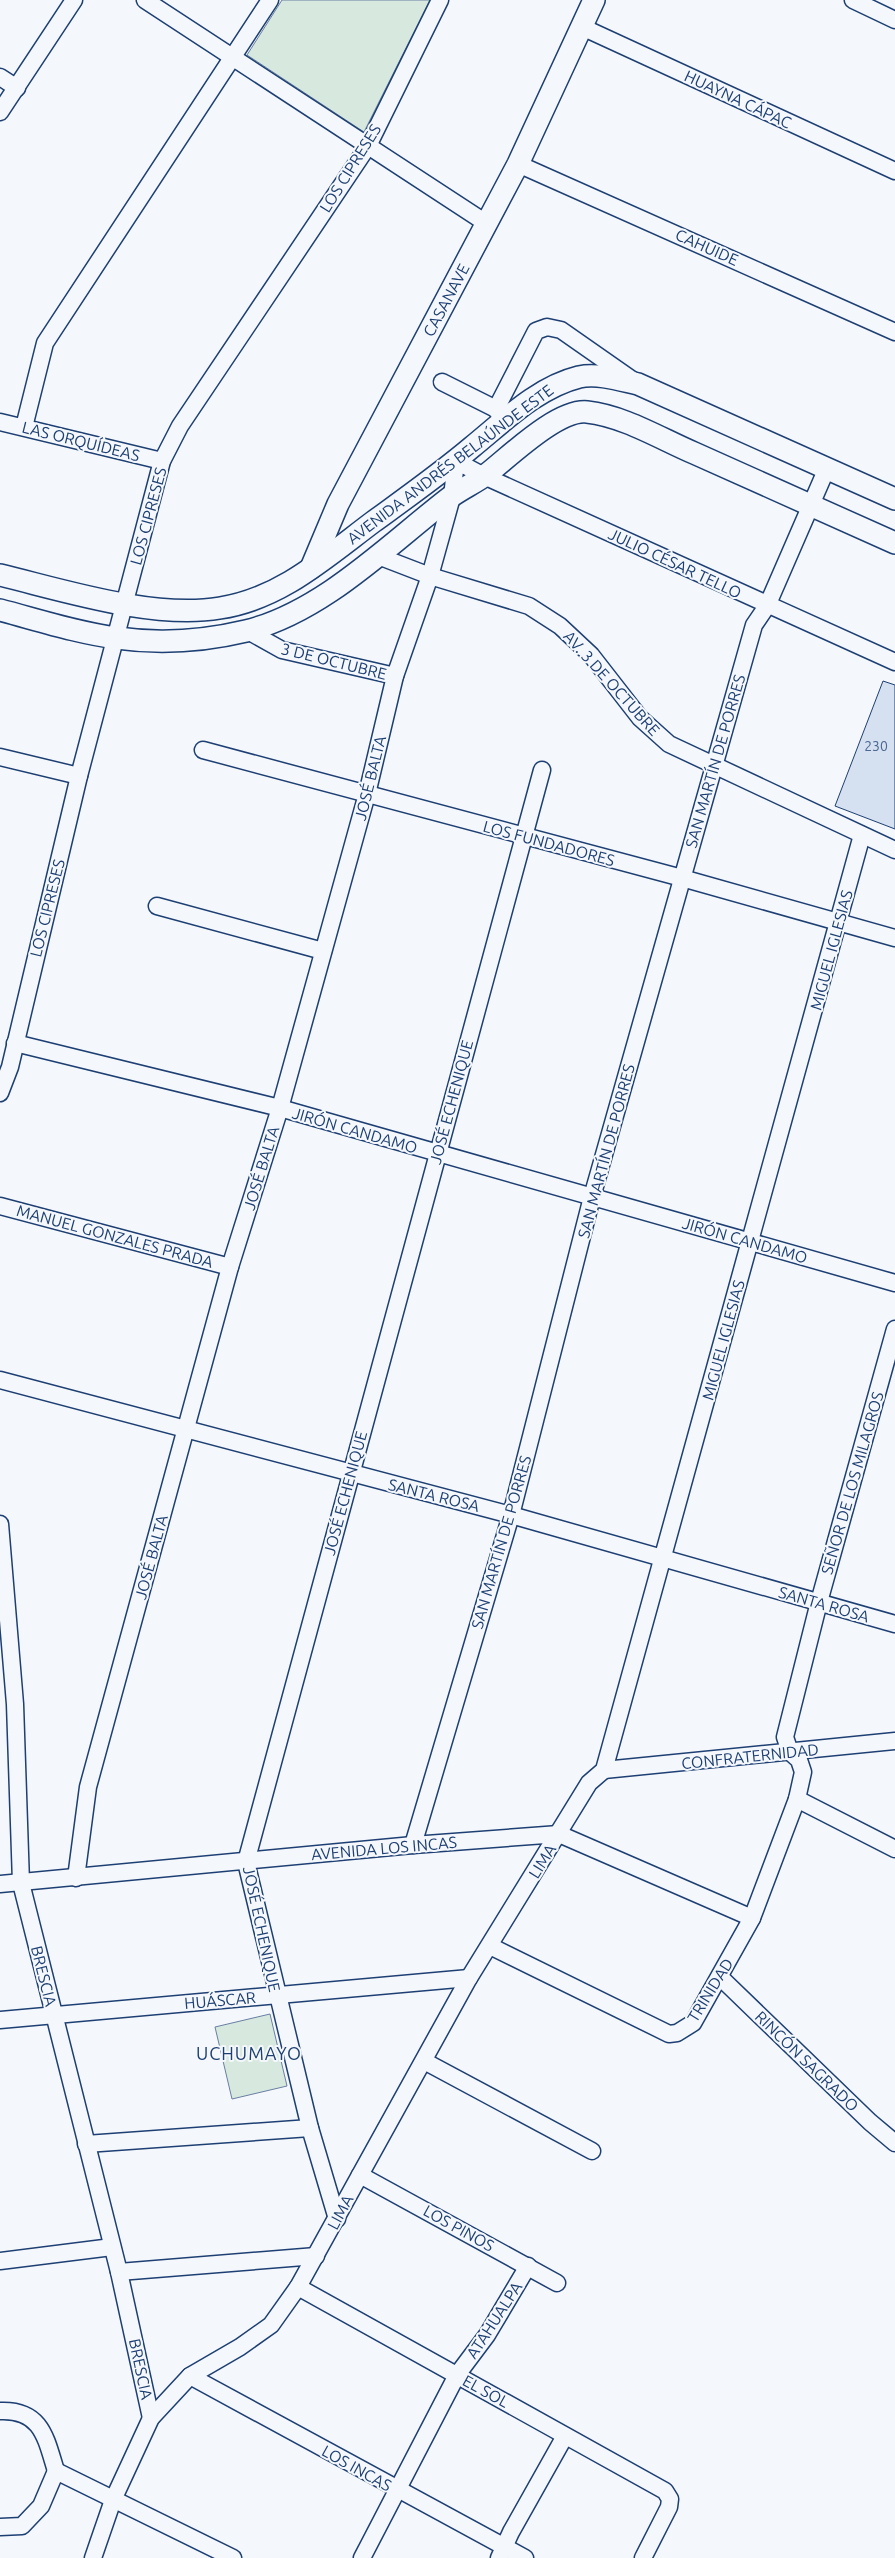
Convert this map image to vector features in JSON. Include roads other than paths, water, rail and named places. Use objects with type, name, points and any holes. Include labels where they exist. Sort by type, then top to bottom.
[{"type":"street","points":[[0,112],[74,0]]},
{"type":"street","points":[[146,0],[486,223]]},
{"type":"street","points":[[24,427],[45,342],[270,0]]},
{"type":"street","name":"LOS CIPRESES","points":[[0,1093],[10,1067],[78,776],[162,461],[180,426],[368,146],[440,0]]},
{"type":"street","name":"CASANAVE","points":[[315,600],[310,590],[308,578],[338,504],[518,164],[594,0]]},
{"type":"street","points":[[853,0],[895,20]]},
{"type":"street","name":"HUAYNA CÁPAC","points":[[582,27],[895,171]]},
{"type":"street","points":[[0,77],[16,88]]},
{"type":"street","name":"CAHUIDE","points":[[518,164],[895,332]]},
{"type":"street","points":[[442,382],[500,415],[536,331],[547,326],[561,330],[638,384]]},
{"type":"street","name":"AVENIDA ANDRÉS BELAÚNDE ESTE","points":[[0,576],[125,605],[170,609],[219,608],[264,597],[311,568],[456,460],[500,415],[556,384],[580,376],[606,377],[638,384],[895,499]]},
{"type":"street","name":"AVENIDA ANDRÉS BELAÚNDE ESTE","points":[[0,610],[115,638],[163,641],[213,638],[248,631],[288,616],[315,600],[378,556],[452,497],[484,476],[552,424],[570,414],[586,412],[632,426],[895,543]]},
{"type":"street","name":"LAS ORQUÍDEAS","points":[[0,422],[162,461]]},
{"type":"street","name":"JULIO CÉSAR TELLO","points":[[456,460],[484,476],[767,606],[895,662]]},
{"type":"street","name":"JOSÉ BALTA","points":[[76,1878],[88,1788],[230,1267],[280,1108],[367,794],[395,676],[430,576],[452,497],[456,460]]},
{"type":"street","name":"SAN MARTÍN DE PORRES","points":[[413,1845],[511,1515],[592,1197],[754,625],[767,606],[827,468]]},
{"type":"street","name":"AV. 3 DE OCTUBRE","points":[[378,556],[430,576],[529,606],[560,626],[591,655],[640,718],[670,744],[895,850]]},
{"type":"street","name":"3 DE OCTUBRE","points":[[248,631],[282,650],[395,676]]},
{"type":"street","name":"LOS FUNDADORES","points":[[203,750],[682,878],[895,938]]},
{"type":"street","points":[[0,756],[78,776]]},
{"type":"street","name":"JOSÉ ECHENIQUE","points":[[337,2219],[310,2128],[276,1995],[246,1862],[542,770]]},
{"type":"street","name":"MIGUEL IGLESIAS","points":[[559,1834],[590,1783],[604,1770],[862,835]]},
{"type":"street","points":[[158,906],[323,951]]},
{"type":"street","name":"JIRÓN CANDAMO","points":[[15,1043],[280,1108],[750,1240],[895,1283]]},
{"type":"street","name":"MANUEL GONZALES PRADA","points":[[0,1206],[230,1267]]},
{"type":"street","name":"SEÑOR DE LOS MILAGROS","points":[[790,1752],[785,1737],[819,1602],[895,1329]]},
{"type":"street","name":"SANTA ROSA","points":[[0,1380],[511,1515],[895,1624]]},
{"type":"street","name":"BRESCIA","points":[[0,1524],[15,1704],[21,1883],[119,2272],[151,2418]]},
{"type":"street","name":"CONFRATERNIDAD","points":[[604,1770],[895,1741]]},
{"type":"street","name":"TRINIDAD","points":[[490,1946],[669,2034],[678,2033],[693,2023],[752,1918],[797,1799],[803,1772],[799,1760],[790,1752]]},
{"type":"street","points":[[797,1799],[895,1849]]},
{"type":"street","name":"AVENIDA LOS INCAS","points":[[0,1884],[413,1845],[559,1834],[752,1918]]},
{"type":"street","name":"LIMA","points":[[93,2558],[114,2500],[151,2418],[190,2376],[240,2347],[271,2324],[298,2287],[470,1978],[559,1834]]},
{"type":"street","name":"HUÁSCAR","points":[[0,2020],[470,1978]]},
{"type":"street","name":"RINCÓN SAGRADO","points":[[720,1978],[870,2122],[895,2143]]},
{"type":"street","points":[[424,2061],[592,2151]]},
{"type":"street","points":[[86,2144],[310,2128]]},
{"type":"street","name":"LOS PINOS","points":[[360,2175],[557,2283]]},
{"type":"street","points":[[0,2261],[112,2247]]},
{"type":"street","points":[[119,2272],[316,2256]]},
{"type":"street","name":"ATAHUALPA","points":[[362,2558],[458,2375],[487,2335],[528,2266]]},
{"type":"street","name":"EL SOL","points":[[298,2287],[665,2492],[670,2499],[665,2517],[643,2558]]},
{"type":"street","name":"LOS INCAS","points":[[190,2376],[397,2490],[502,2552],[525,2558]]},
{"type":"street","points":[[0,2411],[20,2413],[34,2420],[44,2433],[56,2471],[41,2506],[22,2526],[0,2528]]},
{"type":"street","points":[[502,2552],[565,2436]]},
{"type":"street","points":[[56,2471],[229,2557]]},
{"type":"district","name":"UCHUMAYO","points":[[249,2053]]}]
